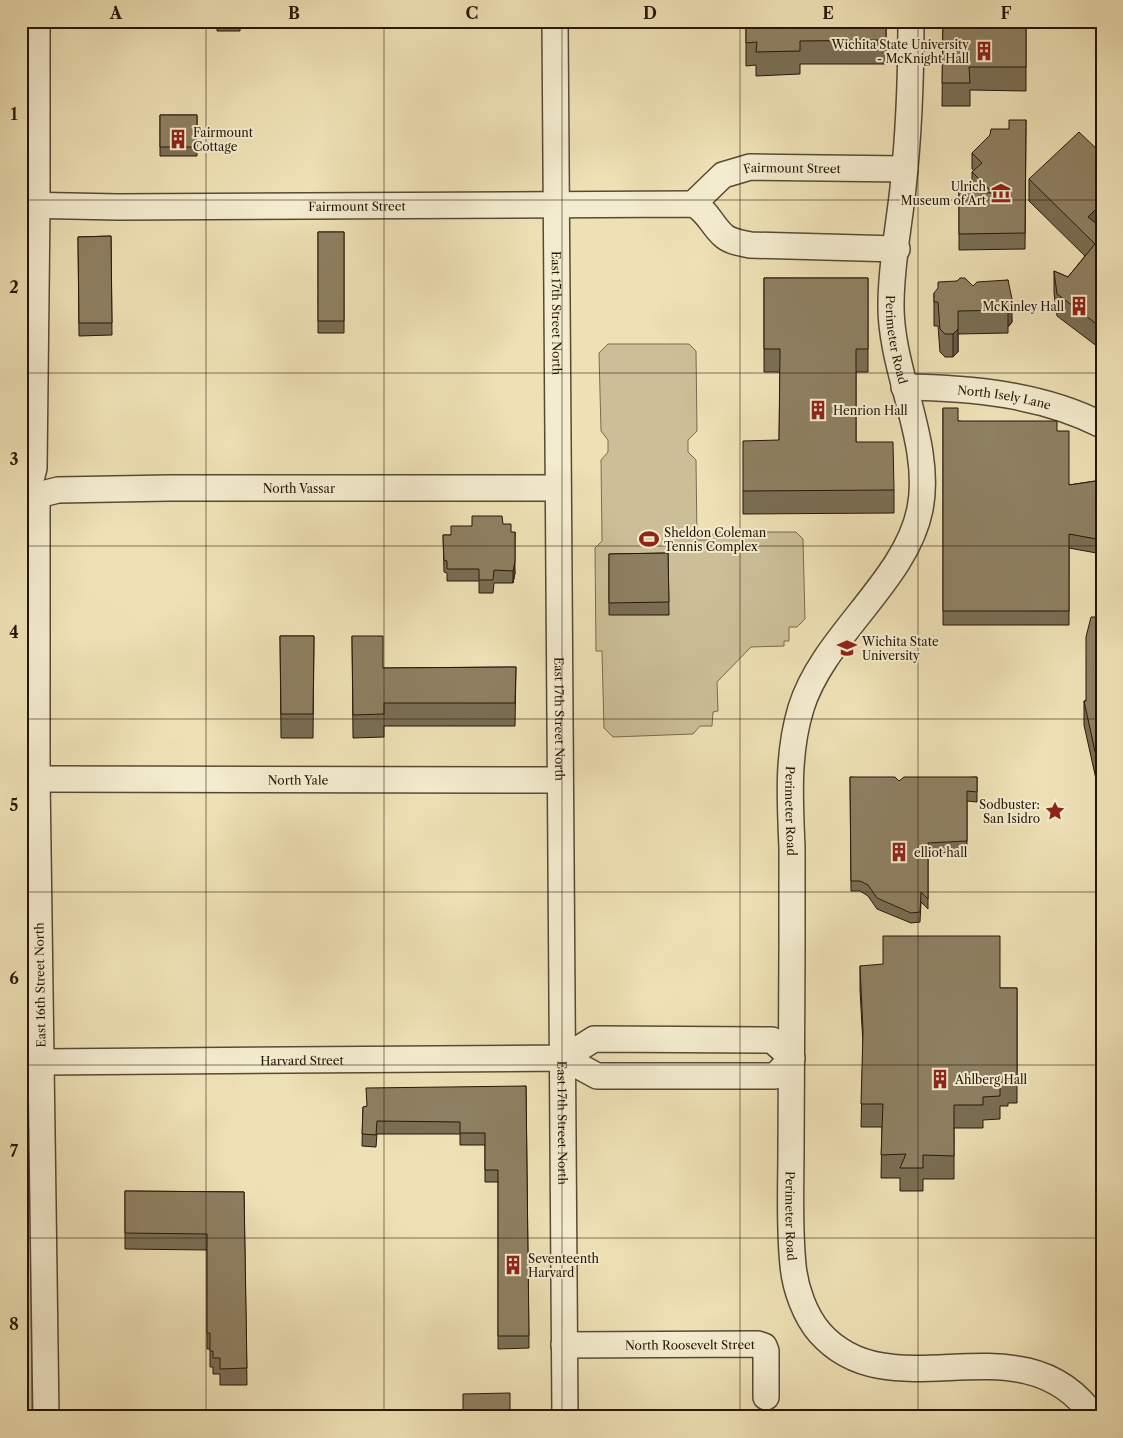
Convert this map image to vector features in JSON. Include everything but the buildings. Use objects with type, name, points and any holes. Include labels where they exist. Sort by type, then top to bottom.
[{"type":"street","name":"East 16th Street North","points":[[37,21],[29,205],[34,468],[30,489],[37,501],[35,509],[36,779],[42,1062],[46,1417]]},
{"type":"street","name":"East 17th Street North","points":[[555,21],[560,780],[564,1058],[565,1417]]},
{"type":"street","name":"Perimeter Road","points":[[911,21],[910,104],[891,307],[904,387],[920,452],[920,509],[907,548],[818,670],[806,692],[793,740],[790,781],[793,1268],[804,1308],[821,1334],[851,1355],[885,1367],[1013,1367],[1036,1372],[1071,1390],[1094,1417]]},
{"type":"street","name":"Fairmount Street","points":[[29,205],[118,207],[693,204],[723,175],[750,167],[905,169]]},
{"type":"street","points":[[693,204],[708,215],[723,236],[736,243],[896,249]]},
{"type":"street","name":"North Isely Lane","points":[[904,387],[961,388],[1027,399],[1067,410],[1102,425]]},
{"type":"street","name":"North Vassar","points":[[30,489],[558,488]]},
{"type":"street","name":"North Yale","points":[[36,779],[560,780]]},
{"type":"street","points":[[594,1039],[772,1040],[792,1058],[775,1076],[597,1076],[564,1058],[594,1039]]},
{"type":"street","name":"Harvard Street","points":[[42,1062],[564,1058]]},
{"type":"street","name":"North Roosevelt Street","points":[[564,1346],[758,1344],[764,1346],[766,1351],[766,1397]]},
{"type":"shaded area","name":"Sheldon Coleman Tennis Complex","points":[[608,344],[689,344],[696,351],[697,431],[688,440],[688,452],[696,460],[697,540],[708,540],[715,532],[796,532],[803,539],[805,619],[797,627],[789,627],[789,641],[784,641],[784,646],[751,647],[717,682],[718,711],[713,712],[712,726],[700,726],[693,734],[613,737],[604,728],[602,651],[596,651],[595,548],[602,541],[601,460],[608,452],[608,440],[601,431],[599,353]]},
{"type":"shaded area","points":[[21,501],[25,501],[32,1417],[21,1417]]},
{"type":"place","name":"Wichita State University - McKnight Hall","points":[[984,51]]},
{"type":"place","name":"Fairmount Cottage","points":[[178,139]]},
{"type":"place","name":"Ulrich Museum of Art","points":[[1001,193]]},
{"type":"place","name":"McKinley Hall","points":[[1079,306]]},
{"type":"place","name":"Henrion Hall","points":[[818,410]]},
{"type":"place","name":"Sheldon Coleman Tennis Complex","points":[[649,539]]},
{"type":"place","name":"Wichita State University","points":[[847,648]]},
{"type":"place","name":"Sodbuster: San Isidro","points":[[1055,811]]},
{"type":"place","name":"elliot hall","points":[[899,852]]},
{"type":"place","name":"Ahlberg Hall","points":[[940,1079]]},
{"type":"place","name":"Seventeenth Harvard","points":[[513,1265]]}]
